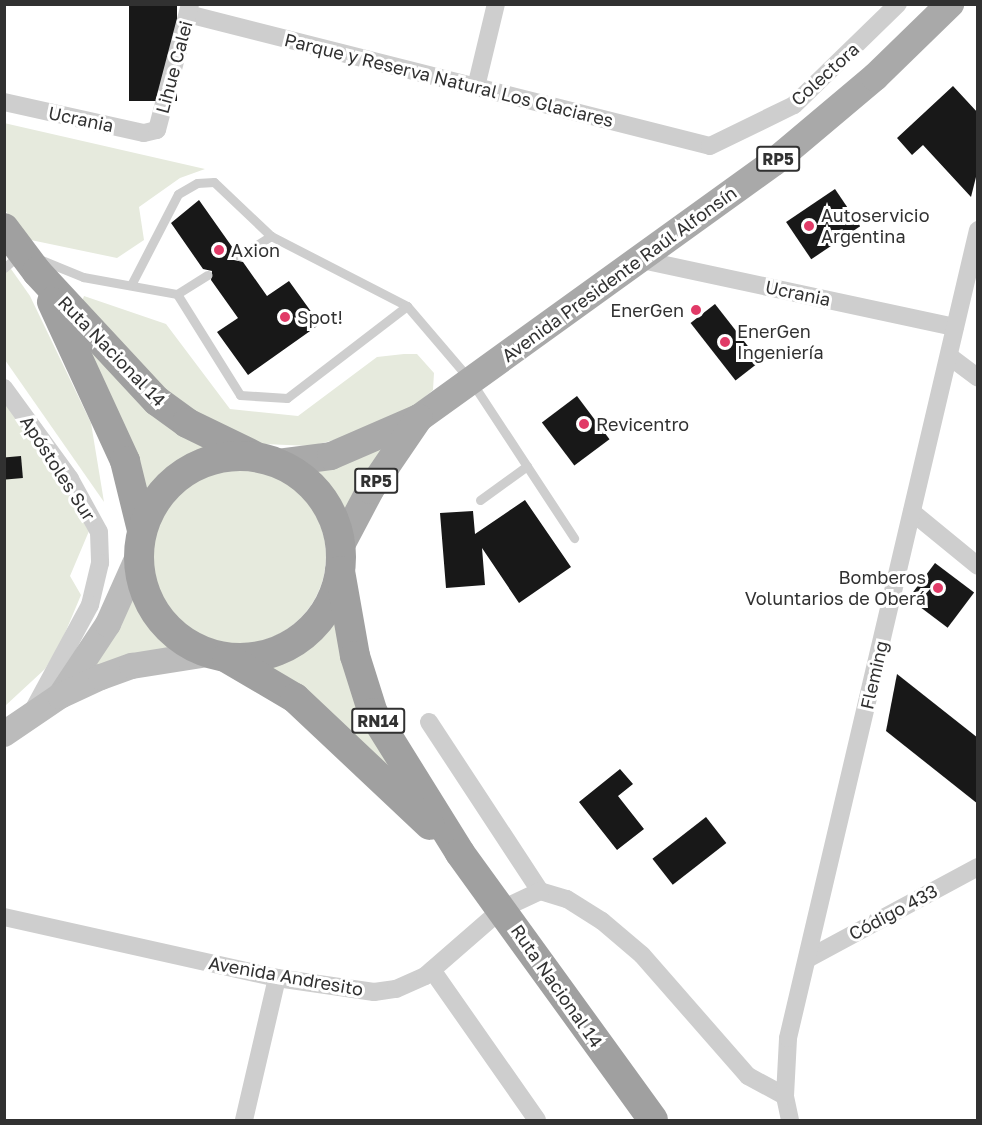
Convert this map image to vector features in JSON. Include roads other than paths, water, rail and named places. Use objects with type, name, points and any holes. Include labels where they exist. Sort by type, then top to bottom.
[{"type":"highway","name":"Ruta Nacional 14","points":[[4,228],[125,461],[140,543]]},
{"type":"highway","name":"Ruta Nacional 14","points":[[21,264],[157,401],[187,423],[267,460]]},
{"type":"highway","points":[[140,543],[153,503],[173,480],[198,464],[226,456],[267,460]]},
{"type":"highway","name":"RN14","points":[[140,543],[143,588],[157,617],[180,639],[218,656],[259,657],[288,646],[319,618],[331,601],[340,559],[321,496],[267,460]]},
{"type":"highway","name":"Ruta Nacional 14","points":[[340,559],[355,656],[373,713],[460,853],[653,1120]]},
{"type":"highway","name":"Ruta Nacional 14","points":[[218,656],[304,705],[460,853]]},
{"type":"main road","name":"Avenida Presidente Raúl Alfonsín","points":[[267,460],[332,456],[418,418],[642,260],[774,162],[875,77],[950,4]]},
{"type":"main road","name":"Avenida Presidente Raúl Alfonsín","points":[[340,559],[370,490],[418,418]]},
{"type":"main road","points":[[60,696],[108,624],[140,543]]},
{"type":"main road","points":[[4,734],[60,696],[132,666],[218,656]]},
{"type":"street","points":[[476,87],[496,4]]},
{"type":"street","name":"Colectora","points":[[710,146],[794,105],[898,4]]},
{"type":"street","name":"Parque y Reserva Natural Los Glaciares","points":[[189,9],[476,87],[710,146]]},
{"type":"street","name":"Lihue Calei","points":[[157,130],[189,9]]},
{"type":"street","name":"Ucrania","points":[[4,102],[144,133],[157,130]]},
{"type":"street","name":"Fleming","points":[[790,1120],[785,1096],[788,1038],[809,958],[978,230]]},
{"type":"street","name":"Ucrania","points":[[642,260],[955,327]]},
{"type":"street","points":[[949,356],[978,378]]},
{"type":"street","name":"Apóstoles Sur","points":[[4,388],[70,479],[99,532],[100,563],[90,605],[30,717]]},
{"type":"street","points":[[912,512],[978,566]]},
{"type":"street","points":[[429,722],[540,891],[567,899],[602,921],[642,955],[748,1076],[785,1096]]},
{"type":"street","name":"Código 433","points":[[809,958],[978,867]]},
{"type":"street","name":"Avenida Andresito","points":[[4,917],[277,978],[374,992],[396,989],[432,970],[502,909],[540,891]]},
{"type":"street","points":[[432,970],[537,1120]]},
{"type":"street","points":[[244,1120],[277,978]]},
{"type":"lane","points":[[131,285],[178,194],[197,183],[214,182],[271,236],[407,306],[471,381],[574,538]]},
{"type":"lane","points":[[239,256],[271,236]]},
{"type":"lane","points":[[21,264],[177,294],[207,275]]},
{"type":"lane","points":[[177,294],[240,395],[287,398],[407,306]]},
{"type":"lane","points":[[480,501],[527,466]]},
{"type":"place","name":"Autoservicio Argentina","points":[[809,226]]},
{"type":"place","name":"Axion","points":[[219,250]]},
{"type":"place","name":"EnerGen","points":[[696,310]]},
{"type":"place","name":"Spot!","points":[[285,317]]},
{"type":"place","name":"EnerGen Ingeniería","points":[[725,342]]},
{"type":"place","name":"Revicentro","points":[[584,424]]},
{"type":"place","name":"Bomberos Voluntarios de Oberá","points":[[938,588]]}]
